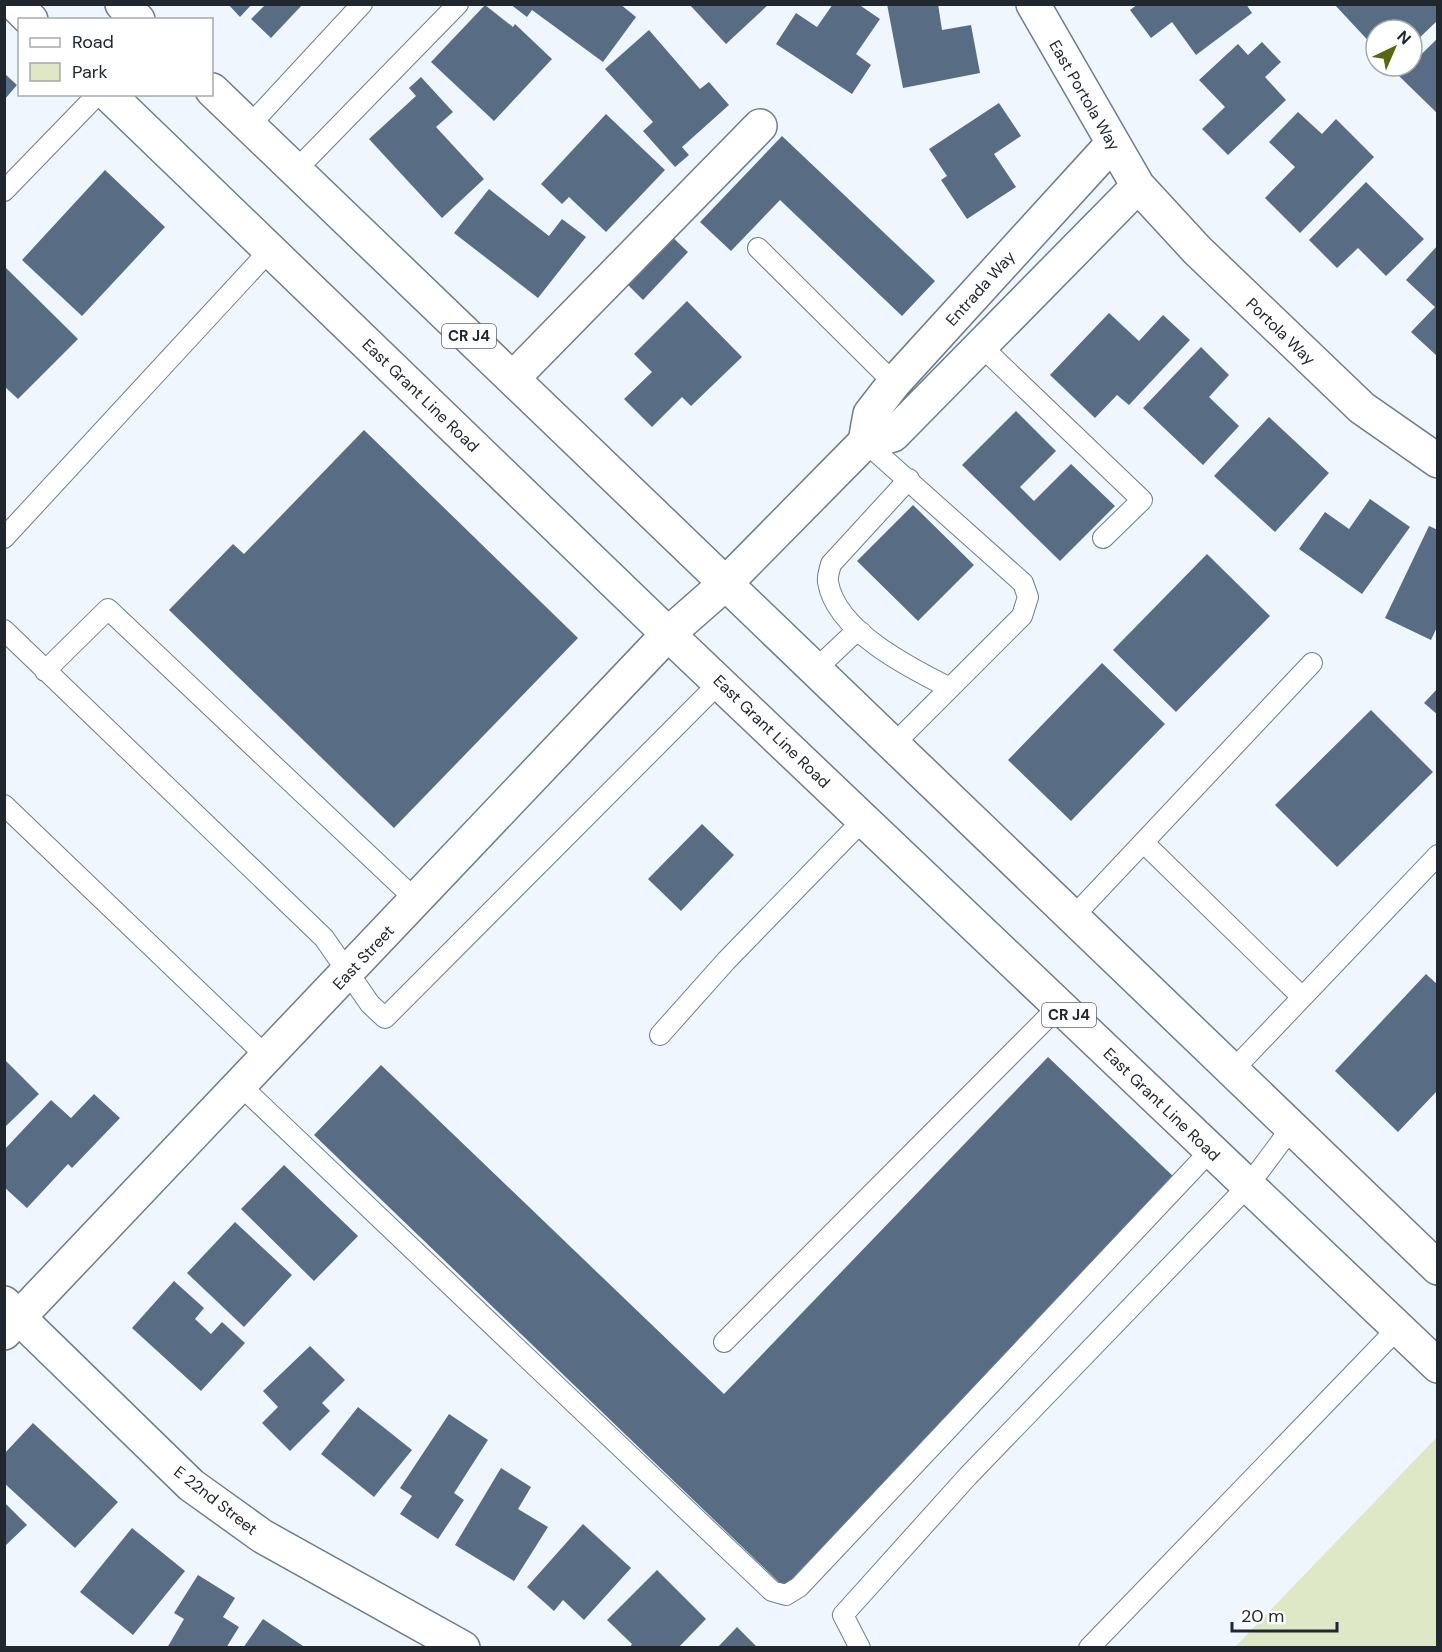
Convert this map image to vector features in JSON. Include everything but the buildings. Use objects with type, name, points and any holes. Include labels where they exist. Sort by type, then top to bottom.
[{"type":"main road","points":[[15,4],[29,18]]},
{"type":"main road","points":[[122,4],[136,18]]},
{"type":"main road","name":"East Portola Way","points":[[1033,4],[1138,186]]},
{"type":"main road","name":"CR J4","points":[[213,91],[1437,1268]]},
{"type":"main road","name":"East Grant Line Road","points":[[110,96],[668,634],[1437,1366]]},
{"type":"main road","points":[[513,378],[760,126]]},
{"type":"main road","name":"Entrada Way","points":[[865,442],[870,414],[894,383],[1112,144]]},
{"type":"main road","points":[[724,584],[865,442],[893,435],[1138,186]]},
{"type":"main road","name":"Portola Way","points":[[1138,186],[1197,250],[1362,408],[1437,461]]},
{"type":"main road","name":"East Street","points":[[10,1318],[350,972],[668,634],[724,584]]},
{"type":"main road","name":"E 22nd Street","points":[[10,1318],[190,1485],[262,1536],[464,1647]]},
{"type":"lane","points":[[249,126],[362,4]]},
{"type":"lane","points":[[296,170],[458,4]]},
{"type":"lane","points":[[4,191],[96,96]]},
{"type":"lane","points":[[758,248],[894,383]]},
{"type":"lane","points":[[4,538],[270,250]]},
{"type":"lane","points":[[981,346],[1142,500],[1103,538]]},
{"type":"lane","points":[[865,442],[1023,583],[1029,597],[1022,616],[893,745]]},
{"type":"lane","points":[[909,479],[831,564],[827,580],[836,605],[861,632],[903,664],[950,688]]},
{"type":"lane","points":[[45,671],[108,609],[416,900]]},
{"type":"lane","points":[[4,630],[324,938],[350,972],[370,1004],[385,1018],[720,682]]},
{"type":"lane","points":[[815,670],[851,636],[861,632]]},
{"type":"lane","points":[[1073,917],[1312,663]]},
{"type":"lane","points":[[4,806],[267,1057]]},
{"type":"lane","points":[[660,1035],[726,961],[864,819]]},
{"type":"lane","points":[[1144,843],[1302,997]]},
{"type":"lane","points":[[1233,1070],[1437,855]]},
{"type":"lane","points":[[724,1342],[1059,1006]]},
{"type":"lane","points":[[240,1085],[772,1591],[786,1595],[800,1587],[1211,1150]]},
{"type":"lane","points":[[860,1647],[843,1614],[968,1476],[1248,1186],[1292,1127]]},
{"type":"lane","points":[[1089,1647],[1398,1328]]},
{"type":"green space","points":[[1437,1437],[1437,1647],[1235,1647]]}]
